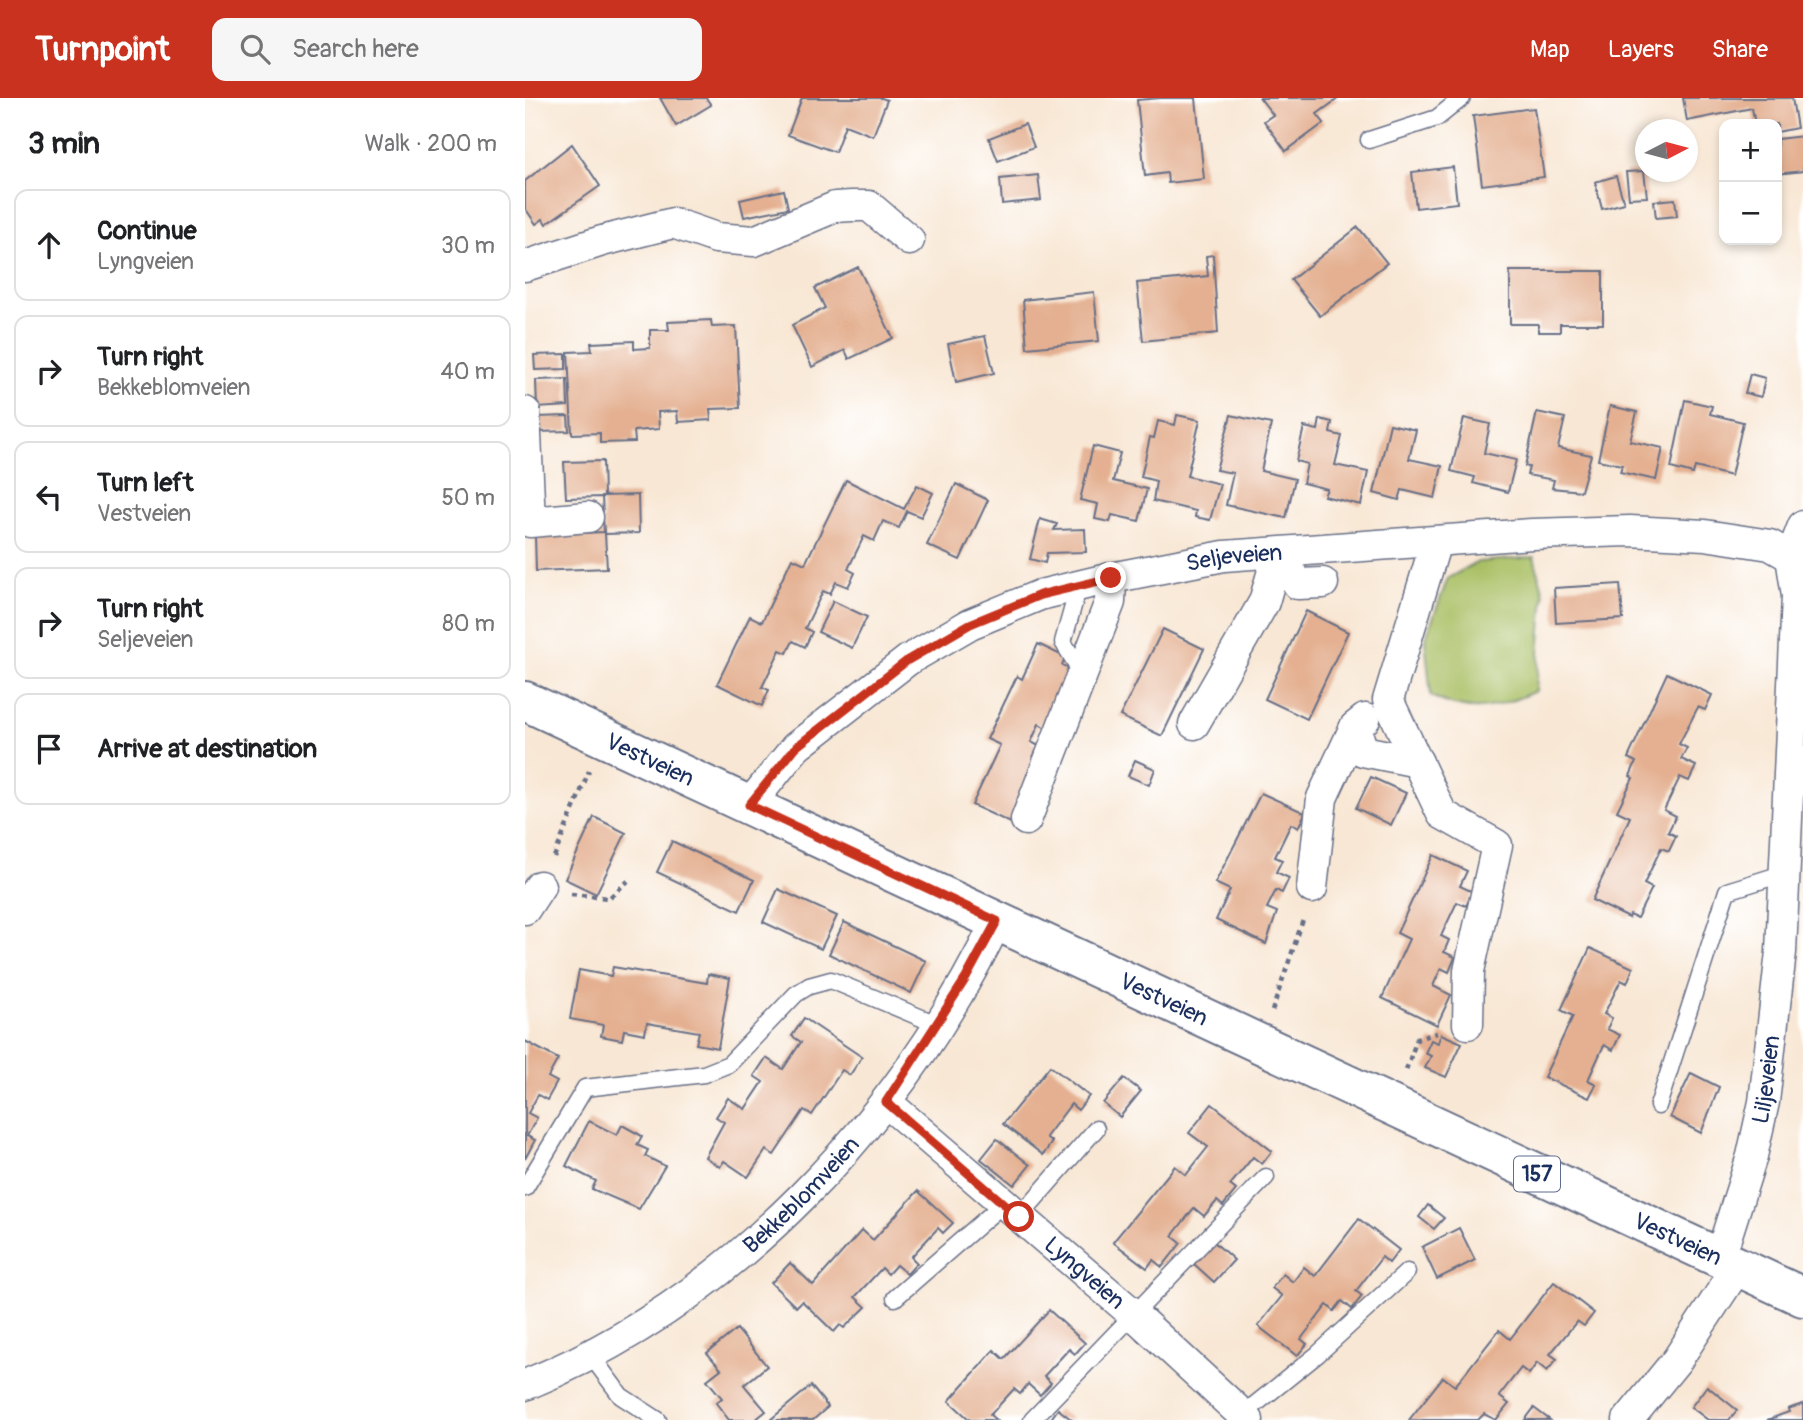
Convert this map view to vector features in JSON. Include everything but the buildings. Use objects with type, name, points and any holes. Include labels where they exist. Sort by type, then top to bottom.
[{"type":"main road","name":"Vestveien","points":[[525,701],[1803,1297]]},
{"type":"street","points":[[525,266],[602,241],[673,223],[716,238],[754,240],[835,207],[869,206],[909,240]]},
{"type":"street","points":[[525,412],[530,522],[588,517]]},
{"type":"street","points":[[1791,556],[1803,526]]},
{"type":"street","name":"Seljeveien","points":[[749,805],[796,747],[908,660],[970,624],[1040,595],[1079,585],[1224,556],[1532,534],[1630,531],[1718,537],[1770,545],[1791,556]]},
{"type":"street","points":[[1311,888],[1321,798],[1355,727],[1388,700],[1436,542]]},
{"type":"street","points":[[1278,553],[1298,584],[1323,583]]},
{"type":"street","points":[[1194,724],[1264,602],[1278,553]]},
{"type":"street","name":"Liljeveien","points":[[1628,1420],[1677,1360],[1728,1264],[1764,1102],[1781,952],[1782,874],[1797,596],[1791,556]]},
{"type":"street","points":[[1026,820],[1110,602],[1111,578]]},
{"type":"street","points":[[1388,700],[1443,814],[1497,845],[1469,971],[1468,1024]]},
{"type":"street","points":[[1355,727],[1363,751],[1417,762]]},
{"type":"street","name":"Bekkeblomveien","points":[[525,1385],[592,1357],[699,1289],[797,1203],[886,1102],[997,921]]},
{"type":"street","name":"Lyngveien","points":[[886,1102],[1132,1312],[1245,1418]]},
{"type":"lane","points":[[1369,139],[1437,118],[1462,98]]},
{"type":"lane","points":[[1079,585],[1063,642],[1083,675]]},
{"type":"lane","points":[[1658,1106],[1727,891],[1782,874]]},
{"type":"lane","points":[[525,1188],[585,1088],[704,1074],[722,1068],[796,994],[809,986],[831,980],[936,1024]]},
{"type":"lane","points":[[895,1298],[1011,1210],[1097,1129]]},
{"type":"lane","points":[[1033,1420],[1132,1312],[1266,1177]]},
{"type":"lane","points":[[1245,1418],[1407,1272]]},
{"type":"lane","points":[[592,1357],[621,1396],[658,1420]]},
{"type":"path","points":[[604,738],[532,898],[609,898],[628,881]]},
{"type":"path","points":[[1269,1020],[1294,952],[1311,888]]},
{"type":"path","points":[[1405,1073],[1417,1038],[1468,1024]]},
{"type":"green space","points":[[1534,557],[1544,594],[1536,691],[1484,708],[1459,706],[1431,696],[1425,640],[1448,578],[1478,562]]},
{"type":"route","points":[[1019,1217],[886,1102],[966,978],[997,921],[749,805],[796,747],[908,660],[970,624],[1040,595],[1111,578]]}]
